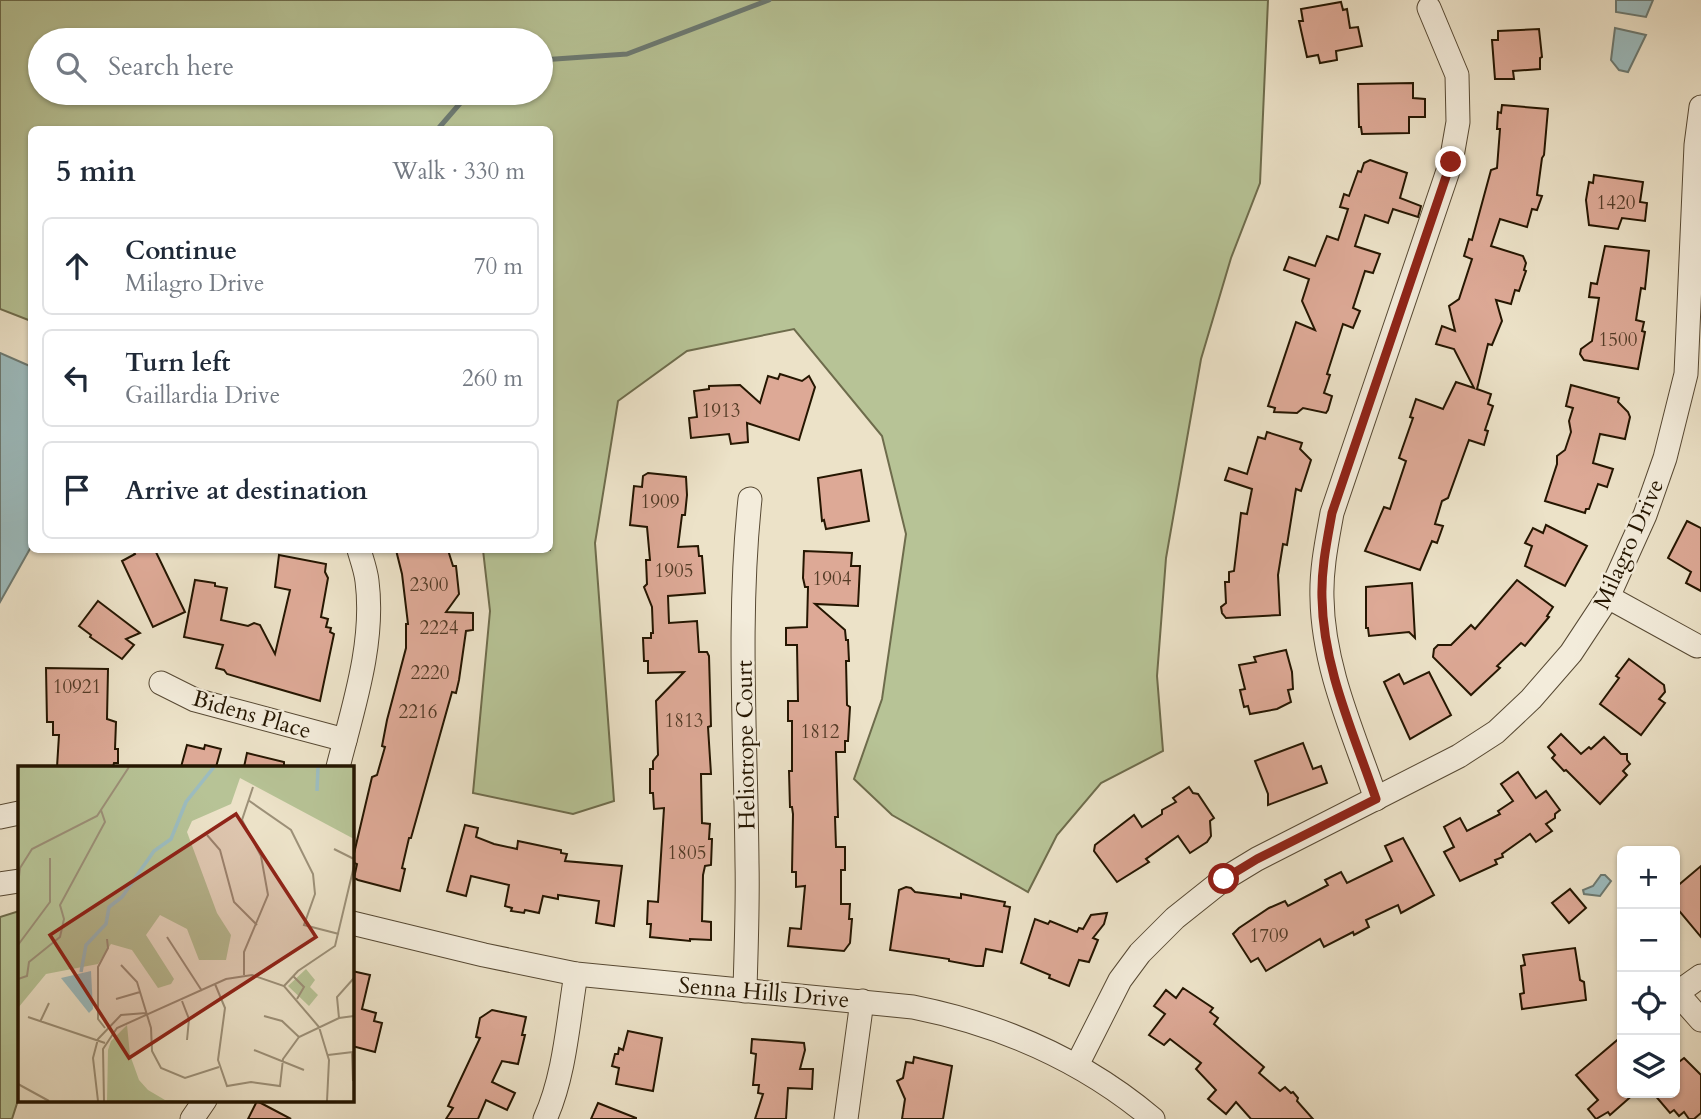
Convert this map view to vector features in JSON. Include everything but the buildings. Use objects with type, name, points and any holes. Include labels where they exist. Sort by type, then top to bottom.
[{"type":"street","points":[[1376,799],[1334,677],[1325,638],[1323,575],[1332,513],[1451,162],[1458,122],[1457,75],[1429,8]]},
{"type":"street","name":"Milagro Drive","points":[[1077,1066],[1120,980],[1140,953],[1175,918],[1224,879],[1257,859],[1459,756],[1496,732],[1531,699],[1571,653],[1608,597],[1645,515],[1693,375],[1696,145],[1701,107]]},
{"type":"street","name":"Heliotrope Court","points":[[745,991],[747,864],[744,555],[750,499]]},
{"type":"street","points":[[338,766],[363,662],[369,618],[367,580],[360,553]]},
{"type":"street","points":[[1608,597],[1697,646]]},
{"type":"street","name":"Bidens Place","points":[[161,683],[195,700],[345,740]]},
{"type":"street","points":[[0,817],[18,813]]},
{"type":"street","points":[[0,884],[18,881]]},
{"type":"street","name":"Senna Hills Drive","points":[[354,923],[576,974],[862,1001],[951,1014],[1014,1034],[1077,1066],[1129,1099],[1153,1119]]},
{"type":"street","points":[[545,1119],[553,1101],[559,1073],[576,974]]},
{"type":"street","points":[[1701,976],[1677,993],[1701,1020]]},
{"type":"street","points":[[846,1119],[862,1001]]},
{"type":"street","points":[[192,1119],[204,1102]]},
{"type":"green space","points":[[0,0],[1268,0],[1260,183],[1231,258],[1201,359],[1166,558],[1157,676],[1163,751],[1101,783],[1057,835],[1028,892],[892,815],[854,779],[882,699],[906,534],[882,436],[794,329],[687,351],[618,401],[595,543],[614,801],[573,814],[473,793],[490,611],[483,553],[553,553],[553,126],[28,126],[28,320],[0,309]]},
{"type":"green space","points":[[18,911],[18,1100],[12,1119],[0,1119],[0,917]]},
{"type":"water","points":[[1616,0],[1653,0],[1646,17],[1616,12]]},
{"type":"water","points":[[1615,28],[1646,35],[1628,72],[1619,70],[1611,60]]},
{"type":"water","points":[[0,353],[28,365],[28,552],[0,602]]},
{"type":"water","points":[[1601,875],[1611,881],[1600,896],[1584,894],[1583,890],[1593,886]]},
{"type":"waterway","points":[[553,59],[627,54],[769,0]]},
{"type":"waterway","points":[[440,126],[459,105]]},
{"type":"route","points":[[1224,879],[1257,859],[1376,799],[1334,677],[1325,638],[1322,597],[1325,552],[1332,513],[1451,162]]}]
